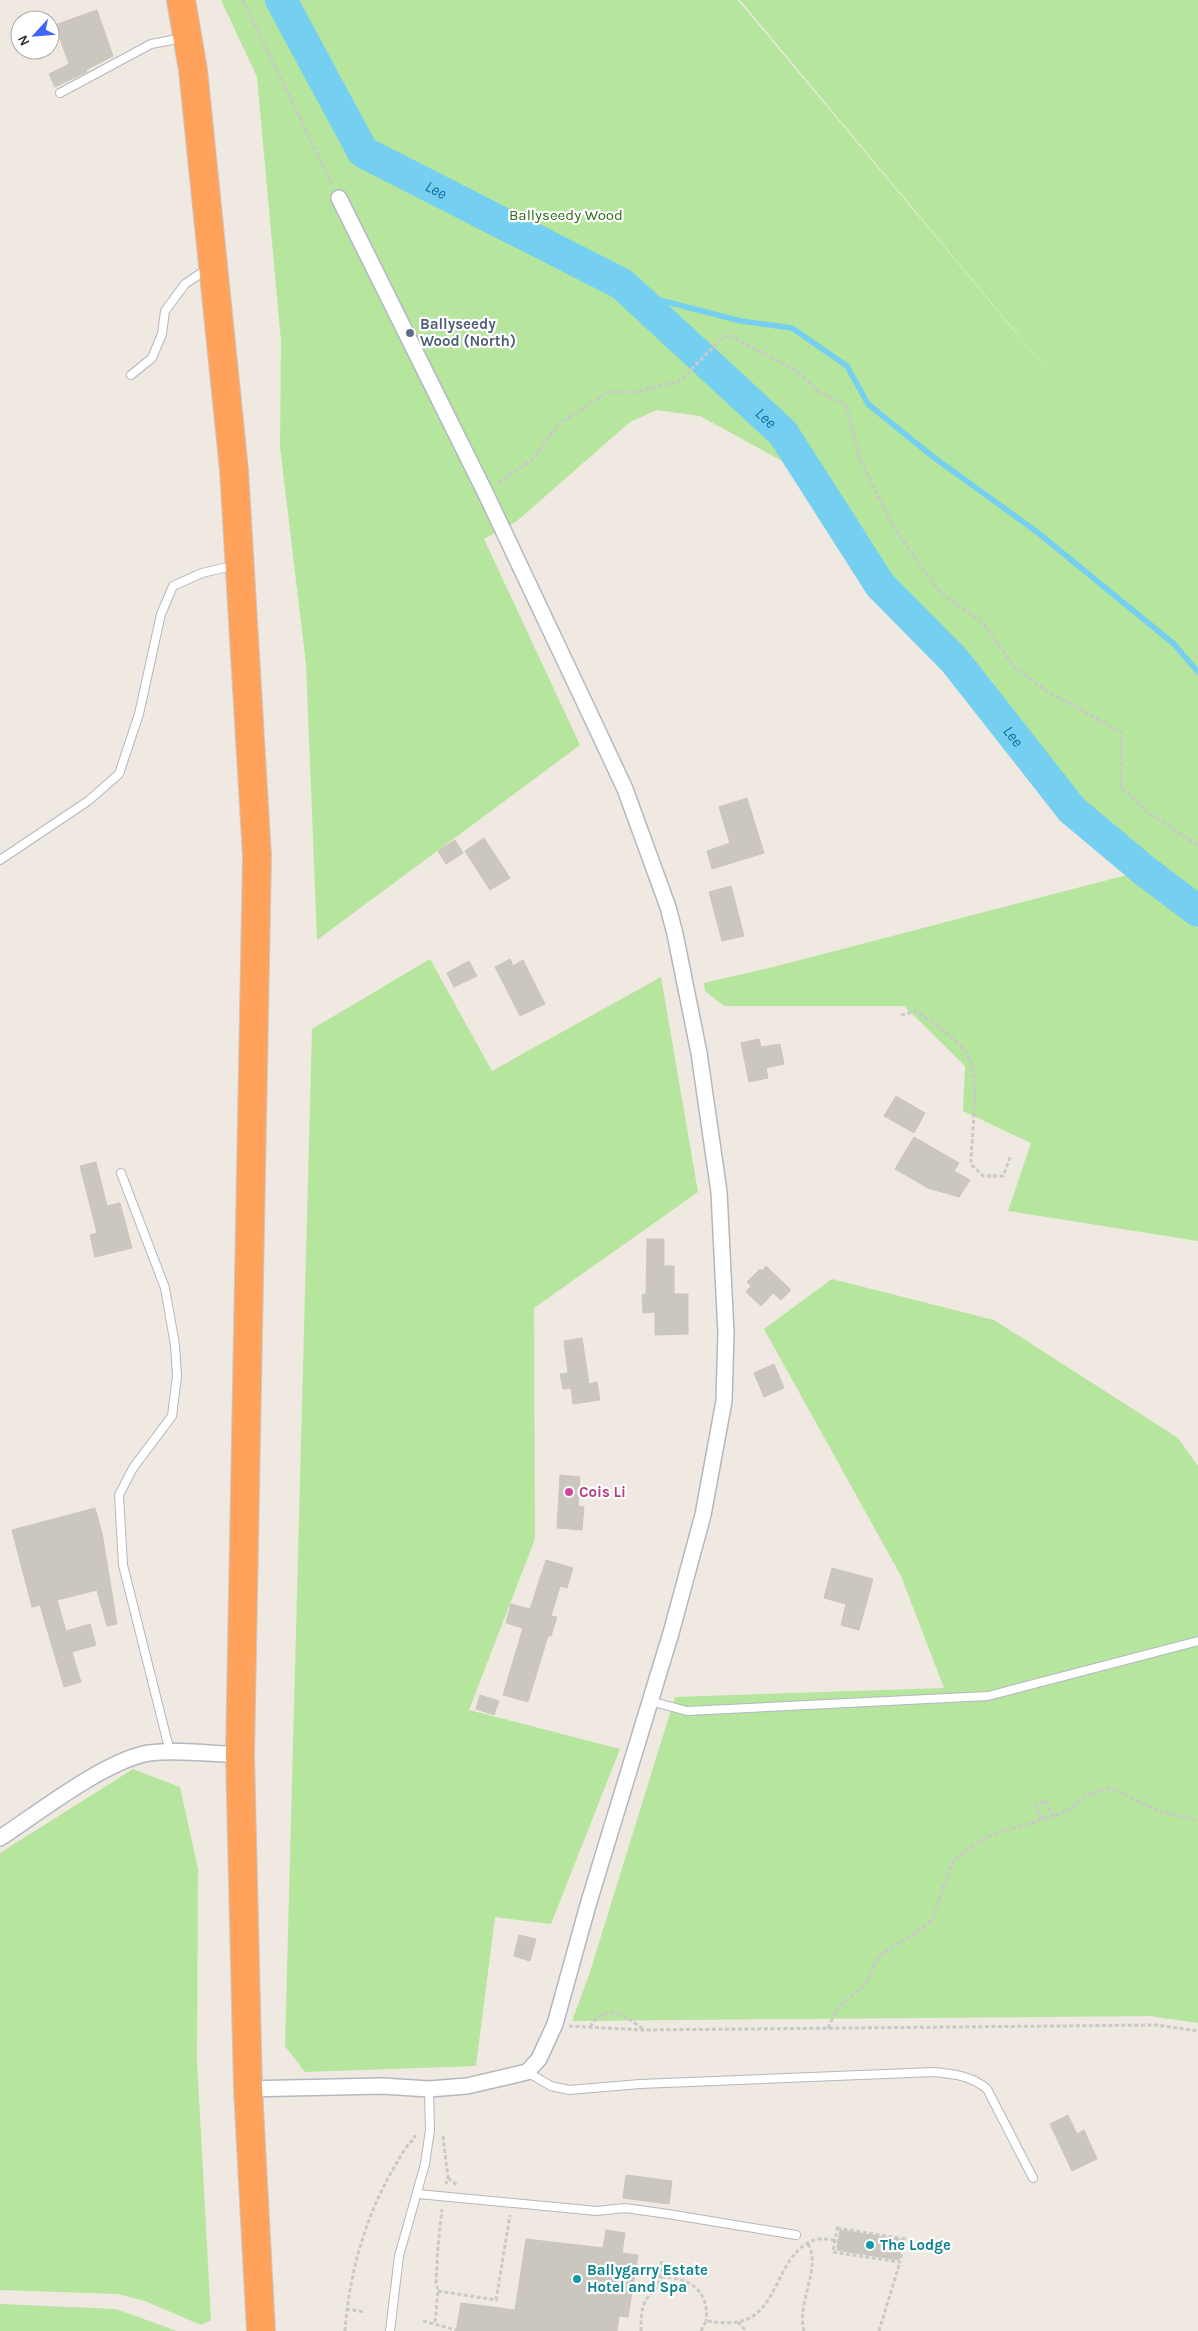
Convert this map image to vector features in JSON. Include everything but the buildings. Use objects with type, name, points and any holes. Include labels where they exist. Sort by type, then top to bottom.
[{"type":"highway","points":[[181,0],[188,37],[234,470],[257,856],[240,1755],[248,2089],[261,2331]]},
{"type":"street","points":[[248,2089],[467,2086],[527,2072],[539,2059],[555,2024],[588,1905],[650,1701],[703,1515],[724,1401],[726,1337],[719,1192],[699,1053],[675,934],[649,852],[625,789],[485,492],[339,198]]},
{"type":"street","points":[[0,1838],[120,1762],[147,1754],[170,1752],[240,1755]]},
{"type":"lane","points":[[60,93],[151,44],[188,37]]},
{"type":"lane","points":[[131,375],[152,358],[162,334],[165,310],[184,284],[213,264]]},
{"type":"lane","points":[[0,860],[88,801],[119,774],[139,714],[161,614],[173,586],[202,572],[240,564]]},
{"type":"lane","points":[[121,1173],[165,1288],[175,1345],[177,1376],[172,1416],[133,1468],[119,1495],[123,1565],[170,1752]]},
{"type":"lane","points":[[650,1701],[688,1711],[988,1696],[1198,1641]]},
{"type":"lane","points":[[527,2072],[551,2086],[569,2090],[640,2084],[934,2072],[965,2076],[979,2082],[987,2089],[1033,2178]]},
{"type":"lane","points":[[390,2331],[399,2256],[426,2164],[430,2130],[429,2088]]},
{"type":"lane","points":[[418,2194],[597,2210],[625,2208],[796,2235]]},
{"type":"path","points":[[243,0],[339,198]]},
{"type":"path","points":[[514,473],[532,460],[558,425],[608,392],[635,392],[680,381],[723,337],[729,335],[797,371],[819,392],[846,405],[860,459],[894,528],[940,592],[983,623],[1014,667],[1045,690],[1121,732],[1121,787],[1146,811],[1198,846]]},
{"type":"path","points":[[901,1015],[916,1010],[936,1023],[968,1055],[975,1079],[971,1164],[983,1176],[1003,1176],[1011,1155]]},
{"type":"path","points":[[828,2028],[838,2007],[867,1983],[875,1962],[882,1953],[916,1933],[932,1920],[937,1911],[953,1860],[988,1836],[1071,1809],[1085,1796],[1110,1788],[1161,1812],[1198,1820]]},
{"type":"path","points":[[1042,1819],[1036,1805],[1046,1801],[1053,1816]]},
{"type":"path","points":[[644,2030],[618,2013],[603,2014],[597,2018],[590,2028],[644,2030],[1157,2025],[1198,2031]]},
{"type":"path","points":[[345,2331],[346,2309],[356,2260],[371,2216],[389,2176],[414,2139],[416,2130]]},
{"type":"path","points":[[443,2131],[448,2178],[445,2188]]},
{"type":"path","points":[[434,2322],[438,2291],[436,2274],[442,2206]]},
{"type":"path","points":[[438,2291],[496,2300],[511,2211]]},
{"type":"path","points":[[879,2331],[900,2262],[905,2239],[837,2228],[833,2252],[900,2262]]},
{"type":"path","points":[[706,2321],[738,2322],[752,2316],[764,2306],[791,2260],[808,2243],[820,2239],[836,2240]]},
{"type":"path","points":[[804,2331],[803,2312],[812,2258],[808,2243]]},
{"type":"path","points":[[641,2331],[643,2303],[647,2295],[658,2287],[661,2277],[662,2259]]},
{"type":"path","points":[[661,2277],[682,2278],[693,2284],[701,2295],[706,2321],[701,2331]]},
{"type":"path","points":[[346,2309],[365,2312]]},
{"type":"path","points":[[423,2321],[434,2322],[456,2330]]},
{"type":"path","points":[[738,2322],[746,2331]]},
{"type":"green space","name":"Ballyseedy Wood","points":[[221,0],[738,0],[1102,436],[740,0],[1198,0],[1198,923],[1084,835],[955,676],[872,592],[786,463],[700,416],[657,410],[630,422],[517,521],[484,539],[580,745],[317,940],[306,664],[280,447],[281,341],[257,77]]},
{"type":"green space","points":[[1127,875],[1198,928],[1198,1241],[1008,1211],[1031,1143],[963,1111],[965,1066],[904,1006],[724,1006],[705,991],[704,983],[781,965]]},
{"type":"green space","points":[[430,959],[492,1071],[661,977],[698,1192],[534,1308],[535,1539],[469,1710],[620,1749],[551,1924],[495,1917],[476,2066],[305,2072],[285,2046],[312,1029]]},
{"type":"green space","points":[[832,1279],[994,1320],[1178,1438],[1198,1466],[1198,2023],[1149,2016],[572,2021],[589,1975],[675,1697],[944,1688],[901,1576],[764,1329]]},
{"type":"green space","points":[[133,1769],[180,1787],[198,1869],[197,2060],[211,2320],[201,2325],[145,2301],[118,2294],[0,2290],[0,1853]]},
{"type":"green space","points":[[0,2304],[116,2309],[177,2331],[0,2331]]},
{"type":"waterway","name":"Lee","points":[[281,0],[363,152],[622,284],[783,433],[880,585],[955,661],[1072,810],[1145,871],[1198,911]]},
{"type":"waterway","points":[[622,284],[663,301],[741,321],[792,328],[847,366],[868,404],[932,456],[1037,532],[1174,644],[1198,672]]},
{"type":"place","name":"Ballyseedy Wood (North)","points":[[410,333]]},
{"type":"place","name":"Cois Li","points":[[569,1492]]},
{"type":"place","name":"The Lodge","points":[[870,2245]]},
{"type":"place","name":"Ballygarry Estate Hotel and Spa","points":[[577,2279]]}]
